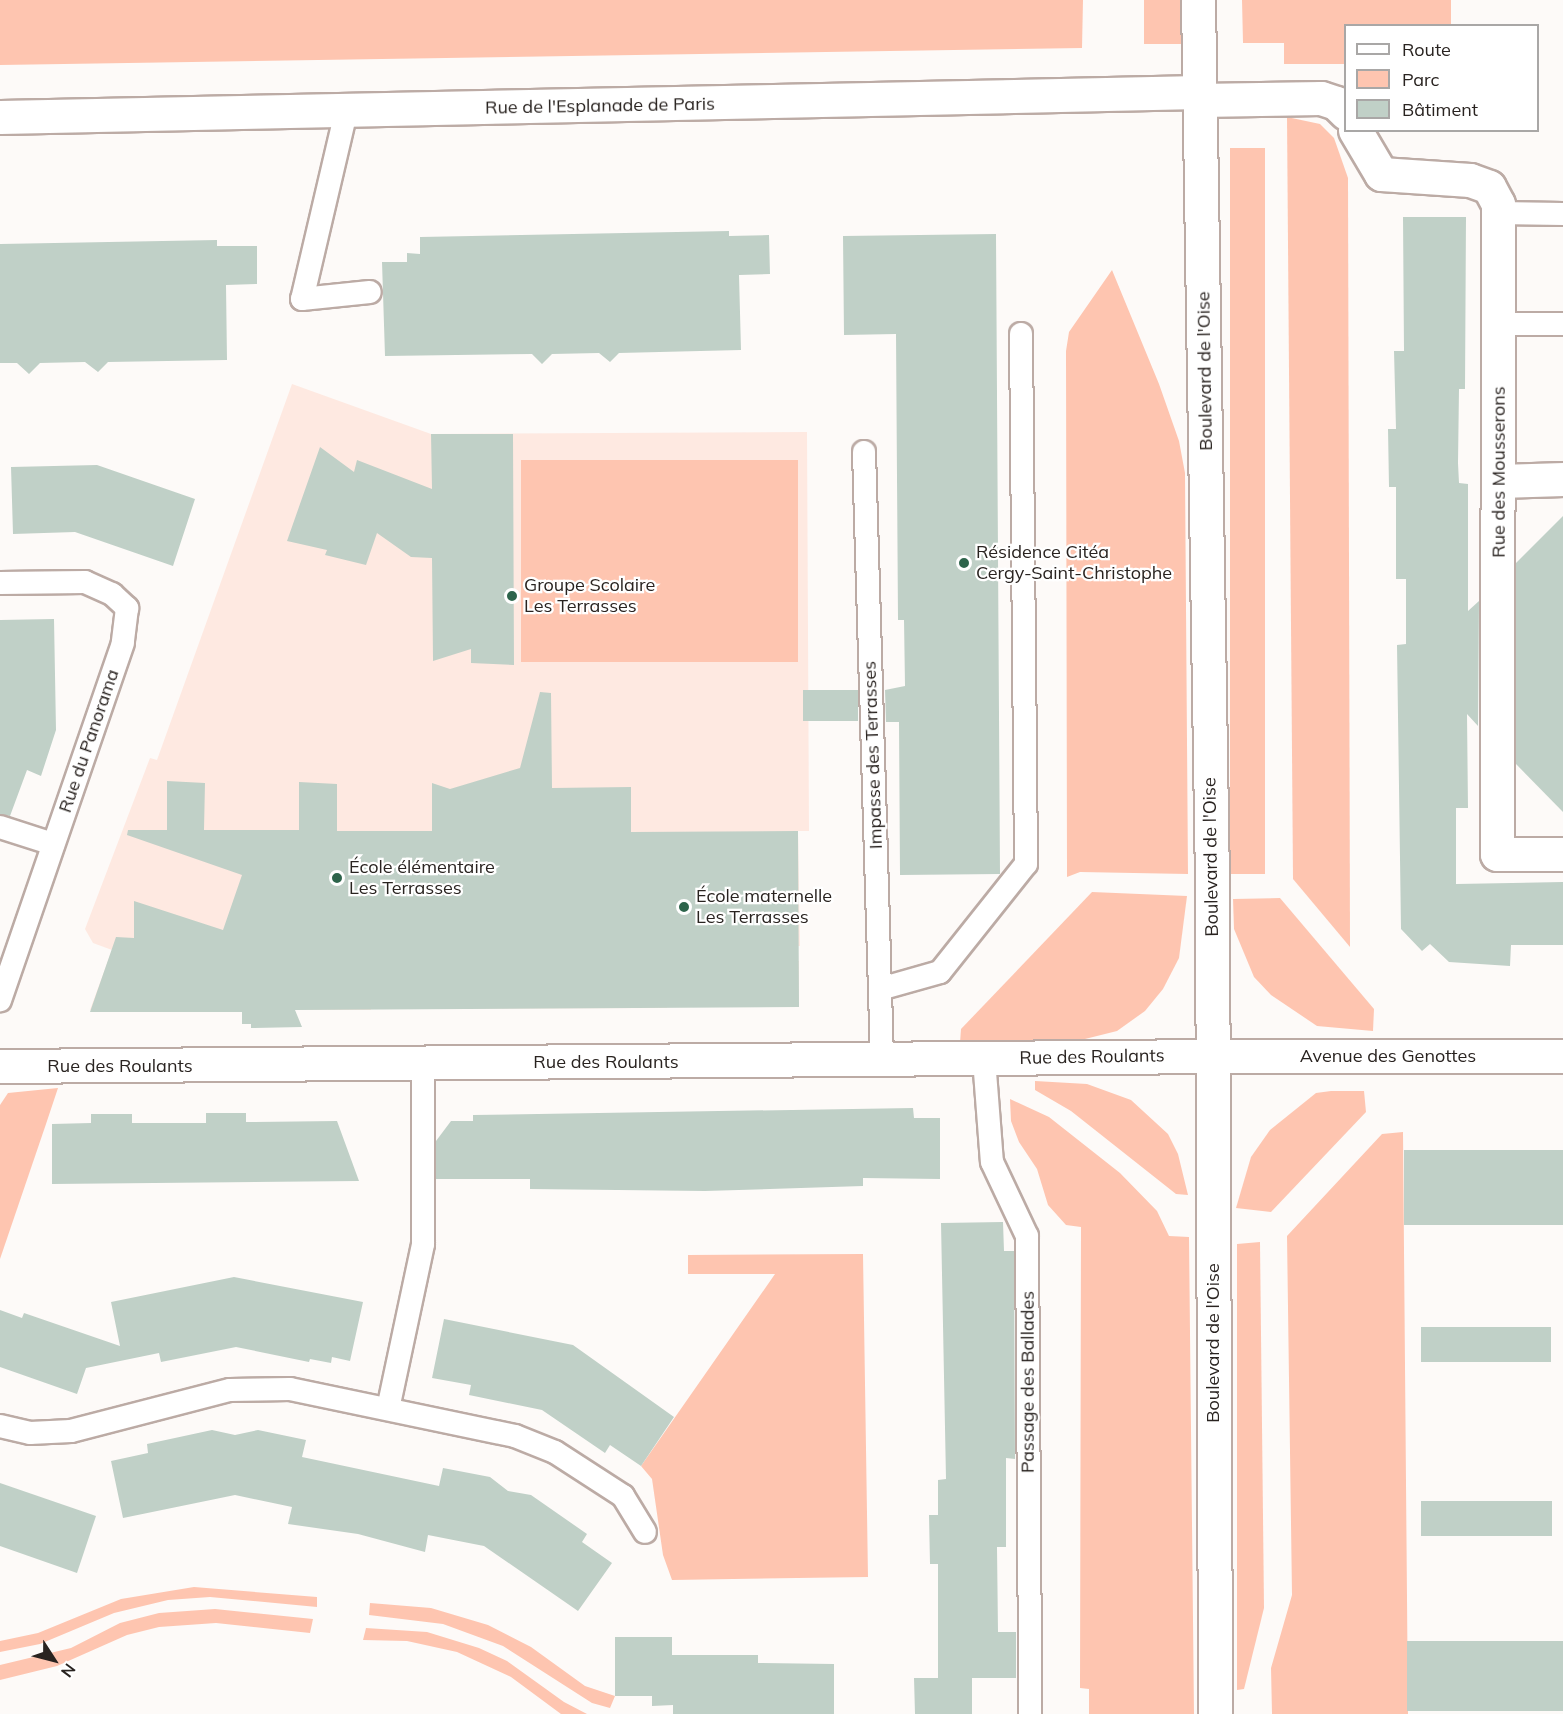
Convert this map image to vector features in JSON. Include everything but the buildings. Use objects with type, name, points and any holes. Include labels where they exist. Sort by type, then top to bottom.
[{"type":"street","name":"Boulevard de l'Oise","points":[[1198,0],[1213,1056],[1215,1714]]},
{"type":"street","name":"Rue de l'Esplanade de Paris","points":[[0,117],[1199,96]]},
{"type":"street","name":"Rue des Mousserons","points":[[1199,96],[1321,98],[1344,112]]},
{"type":"street","name":"Rue des Mousserons","points":[[1358,132],[1382,174],[1481,183],[1495,193],[1498,213],[1500,481],[1497,854],[1563,854]]},
{"type":"street","points":[[1500,481],[1563,479]]},
{"type":"street","name":"Avenue des Genottes","points":[[1213,1056],[1563,1056]]},
{"type":"street","name":"Rue des Roulants","points":[[0,1066],[1213,1056]]},
{"type":"lane","points":[[346,112],[302,299],[370,292]]},
{"type":"lane","points":[[1498,213],[1563,214]]},
{"type":"lane","points":[[1499,324],[1563,324]]},
{"type":"lane","points":[[880,989],[940,972],[1026,864],[1021,334]]},
{"type":"lane","name":"Impasse des Terrasses","points":[[864,452],[882,1059]]},
{"type":"lane","name":"Rue du Panorama","points":[[0,583],[86,582],[112,594],[127,608],[123,643],[0,1000]]},
{"type":"lane","points":[[0,828],[53,844]]},
{"type":"lane","name":"Passage des Ballades","points":[[984,1059],[992,1162],[1028,1236],[1030,1714]]},
{"type":"lane","points":[[388,1409],[423,1244],[423,1062]]},
{"type":"lane","points":[[0,1426],[30,1433],[71,1431],[198,1397],[260,1388],[290,1389],[515,1436],[555,1452],[623,1496],[645,1532]]},
{"type":"shaded area","name":"Groupe Scolaire Les Terrasses","points":[[292,384],[431,434],[807,432],[809,831],[798,831],[800,946],[788,946],[789,961],[799,961],[799,1007],[698,1007],[667,995],[667,1008],[402,1009],[371,998],[371,1010],[90,1010],[112,950],[93,943],[85,929],[150,758],[157,760]]},
{"type":"green space","points":[[0,0],[1083,0],[1082,48],[0,65]]},
{"type":"green space","points":[[1144,0],[1182,0],[1182,44],[1144,44]]},
{"type":"green space","points":[[1242,0],[1451,0],[1451,24],[1344,24],[1344,64],[1284,64],[1284,43],[1243,43]]},
{"type":"green space","points":[[1287,117],[1320,124],[1334,138],[1348,178],[1350,947],[1293,879]]},
{"type":"green space","points":[[1230,148],[1265,148],[1265,874],[1230,874]]},
{"type":"green space","points":[[1112,270],[1159,384],[1179,441],[1185,473],[1188,874],[1080,872],[1067,877],[1066,351],[1069,332]]},
{"type":"green space","points":[[521,460],[798,460],[798,662],[521,662]]},
{"type":"green space","points":[[1092,892],[1187,896],[1179,958],[1163,989],[1145,1011],[1117,1031],[1077,1041],[960,1043],[961,1029]]},
{"type":"green space","points":[[1280,898],[1374,1009],[1373,1031],[1317,1026],[1271,995],[1254,977],[1234,929],[1233,899]]},
{"type":"green space","points":[[1035,1081],[1087,1084],[1131,1100],[1168,1134],[1178,1154],[1188,1195],[1176,1194],[1071,1111],[1035,1090]]},
{"type":"green space","points":[[58,1088],[0,1259],[0,1105],[8,1093]]},
{"type":"green space","points":[[1364,1091],[1366,1112],[1271,1212],[1236,1208],[1251,1157],[1270,1130],[1316,1093]]},
{"type":"green space","points":[[1010,1099],[1049,1117],[1120,1173],[1157,1211],[1169,1236],[1189,1237],[1194,1714],[1089,1714],[1089,1689],[1080,1688],[1081,1227],[1066,1225],[1048,1205],[1037,1169],[1019,1142],[1011,1121]]},
{"type":"green space","points":[[1403,1132],[1408,1714],[1272,1714],[1271,1668],[1292,1595],[1287,1236],[1382,1134]]},
{"type":"green space","points":[[1260,1242],[1264,1608],[1244,1689],[1237,1690],[1237,1244]]},
{"type":"green space","points":[[863,1254],[868,1577],[672,1580],[663,1555],[652,1479],[641,1466],[775,1274],[688,1274],[688,1255]]},
{"type":"green space","points":[[194,1587],[317,1597],[317,1607],[210,1597],[168,1600],[114,1613],[40,1644],[0,1652],[0,1641],[38,1633],[121,1599]]},
{"type":"green space","points":[[370,1603],[431,1608],[488,1625],[531,1647],[585,1686],[615,1696],[610,1708],[592,1703],[503,1646],[443,1624],[369,1615]]},
{"type":"green space","points":[[215,1609],[313,1619],[310,1633],[216,1623],[159,1627],[127,1635],[57,1666],[0,1680],[0,1665],[71,1648],[120,1623],[159,1613]]},
{"type":"green space","points":[[366,1628],[427,1632],[479,1648],[507,1661],[564,1702],[587,1714],[561,1714],[511,1677],[457,1652],[407,1641],[363,1640]]},
{"type":"place","name":"Résidence Citéa Cergy-Saint-Christophe","points":[[964,563]]},
{"type":"place","name":"Groupe Scolaire Les Terrasses","points":[[512,596]]},
{"type":"place","name":"École élémentaire Les Terrasses","points":[[337,878]]},
{"type":"place","name":"École maternelle Les Terrasses","points":[[684,907]]}]
